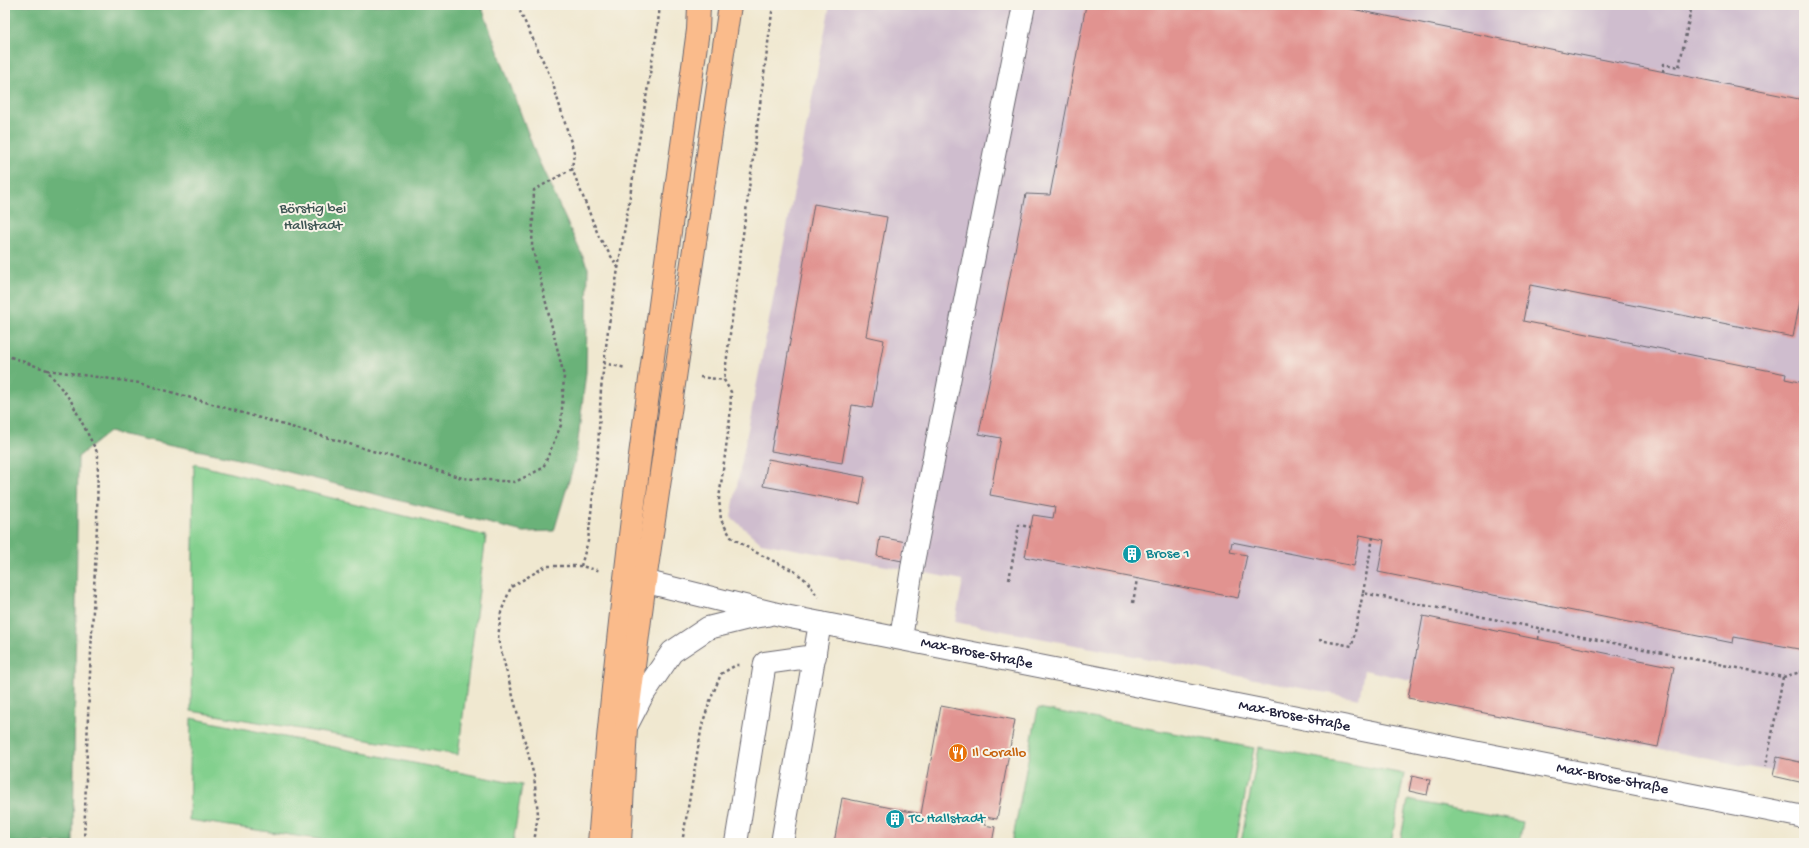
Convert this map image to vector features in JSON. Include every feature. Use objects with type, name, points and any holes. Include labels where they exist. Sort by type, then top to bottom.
[{"type":"main road","points":[[620,843],[635,579],[698,30],[699,5]]},
{"type":"main road","points":[[600,843],[608,725],[635,579],[730,5]]},
{"type":"street","points":[[902,638],[913,562],[1024,5]]},
{"type":"street","name":"Max-Brose-Straße","points":[[635,579],[780,615],[1804,817]]},
{"type":"street","points":[[626,728],[642,696],[672,652],[708,628],[748,618],[780,615]]},
{"type":"street","points":[[782,843],[820,623]]},
{"type":"street","points":[[736,843],[764,663],[815,656]]},
{"type":"path","points":[[517,5],[551,78],[574,152],[572,169],[599,237],[619,269]]},
{"type":"path","points":[[581,566],[588,541],[598,449],[603,363],[660,5]]},
{"type":"path","points":[[773,5],[724,380],[731,392],[730,418],[719,499],[720,520],[732,537],[753,551],[794,571],[807,581],[819,598],[820,623]]},
{"type":"path","points":[[1663,72],[1664,64],[1679,67],[1692,5]]},
{"type":"path","points":[[5,355],[47,370],[140,383],[462,478],[515,482],[544,468],[561,425],[564,376],[532,246],[534,190],[572,169]]},
{"type":"path","points":[[603,363],[629,368]]},
{"type":"path","points":[[47,370],[71,401],[98,454],[97,525],[84,843]]},
{"type":"path","points":[[700,377],[724,380]]},
{"type":"path","points":[[1009,580],[1019,525],[1031,527]]},
{"type":"path","points":[[1319,640],[1352,646],[1364,593],[1373,537]]},
{"type":"path","points":[[534,843],[538,814],[534,776],[498,639],[501,612],[511,587],[546,566],[581,566],[635,579]]},
{"type":"path","points":[[1133,603],[1137,579]]},
{"type":"path","points":[[1364,593],[1783,677],[1804,671]]},
{"type":"path","points":[[1538,639],[1540,628]]},
{"type":"path","points":[[682,843],[702,725],[721,674],[736,665],[764,663]]},
{"type":"path","points":[[1766,766],[1783,677]]},
{"type":"shaded area","points":[[830,5],[1804,5],[1804,778],[1408,698],[1411,680],[1364,670],[1359,699],[955,622],[963,580],[761,543],[731,517]]},
{"type":"green space","name":"Börstig bei Hallstadt","points":[[5,5],[481,5],[536,155],[588,268],[586,372],[576,457],[554,531],[523,532],[226,456],[109,432],[78,457],[73,843],[5,843]]},
{"type":"green space","points":[[194,464],[486,536],[458,755],[191,711]]},
{"type":"green space","points":[[1038,708],[1254,748],[1236,843],[1012,843]]},
{"type":"green space","points":[[191,718],[522,785],[513,843],[344,843],[189,820]]},
{"type":"green space","points":[[1259,747],[1404,774],[1391,843],[1241,843]]},
{"type":"green space","points":[[1408,800],[1523,822],[1519,843],[1400,843]]},
{"type":"building","points":[[1086,5],[1332,5],[1804,100],[1804,281],[1793,337],[1530,285],[1523,321],[1786,374],[1785,379],[1804,383],[1804,650],[1734,637],[1733,643],[1378,572],[1384,540],[1360,535],[1354,566],[1232,542],[1230,552],[1247,555],[1238,598],[1025,557],[1033,515],[1053,518],[1055,507],[990,495],[1001,438],[979,434],[1026,194],[1050,195]]},
{"type":"building","points":[[814,204],[887,217],[866,336],[884,340],[872,408],[852,405],[842,463],[771,451]]},
{"type":"building","points":[[768,459],[865,477],[860,504],[763,486]]},
{"type":"building","points":[[880,537],[906,542],[902,561],[877,556]]},
{"type":"building","points":[[1423,616],[1674,667],[1658,747],[1408,698]]},
{"type":"building","points":[[941,706],[1015,720],[997,819],[985,817],[984,825],[995,827],[992,843],[834,843],[842,798],[921,814]]},
{"type":"building","points":[[1777,757],[1804,763],[1804,783],[1773,776]]},
{"type":"building","points":[[1412,776],[1430,780],[1427,795],[1409,791]]},
{"type":"place","name":"Brose 1","points":[[1132,554]]},
{"type":"place","name":"Il Corallo","points":[[958,753]]},
{"type":"place","name":"TC Hallstadt","points":[[895,819]]}]
